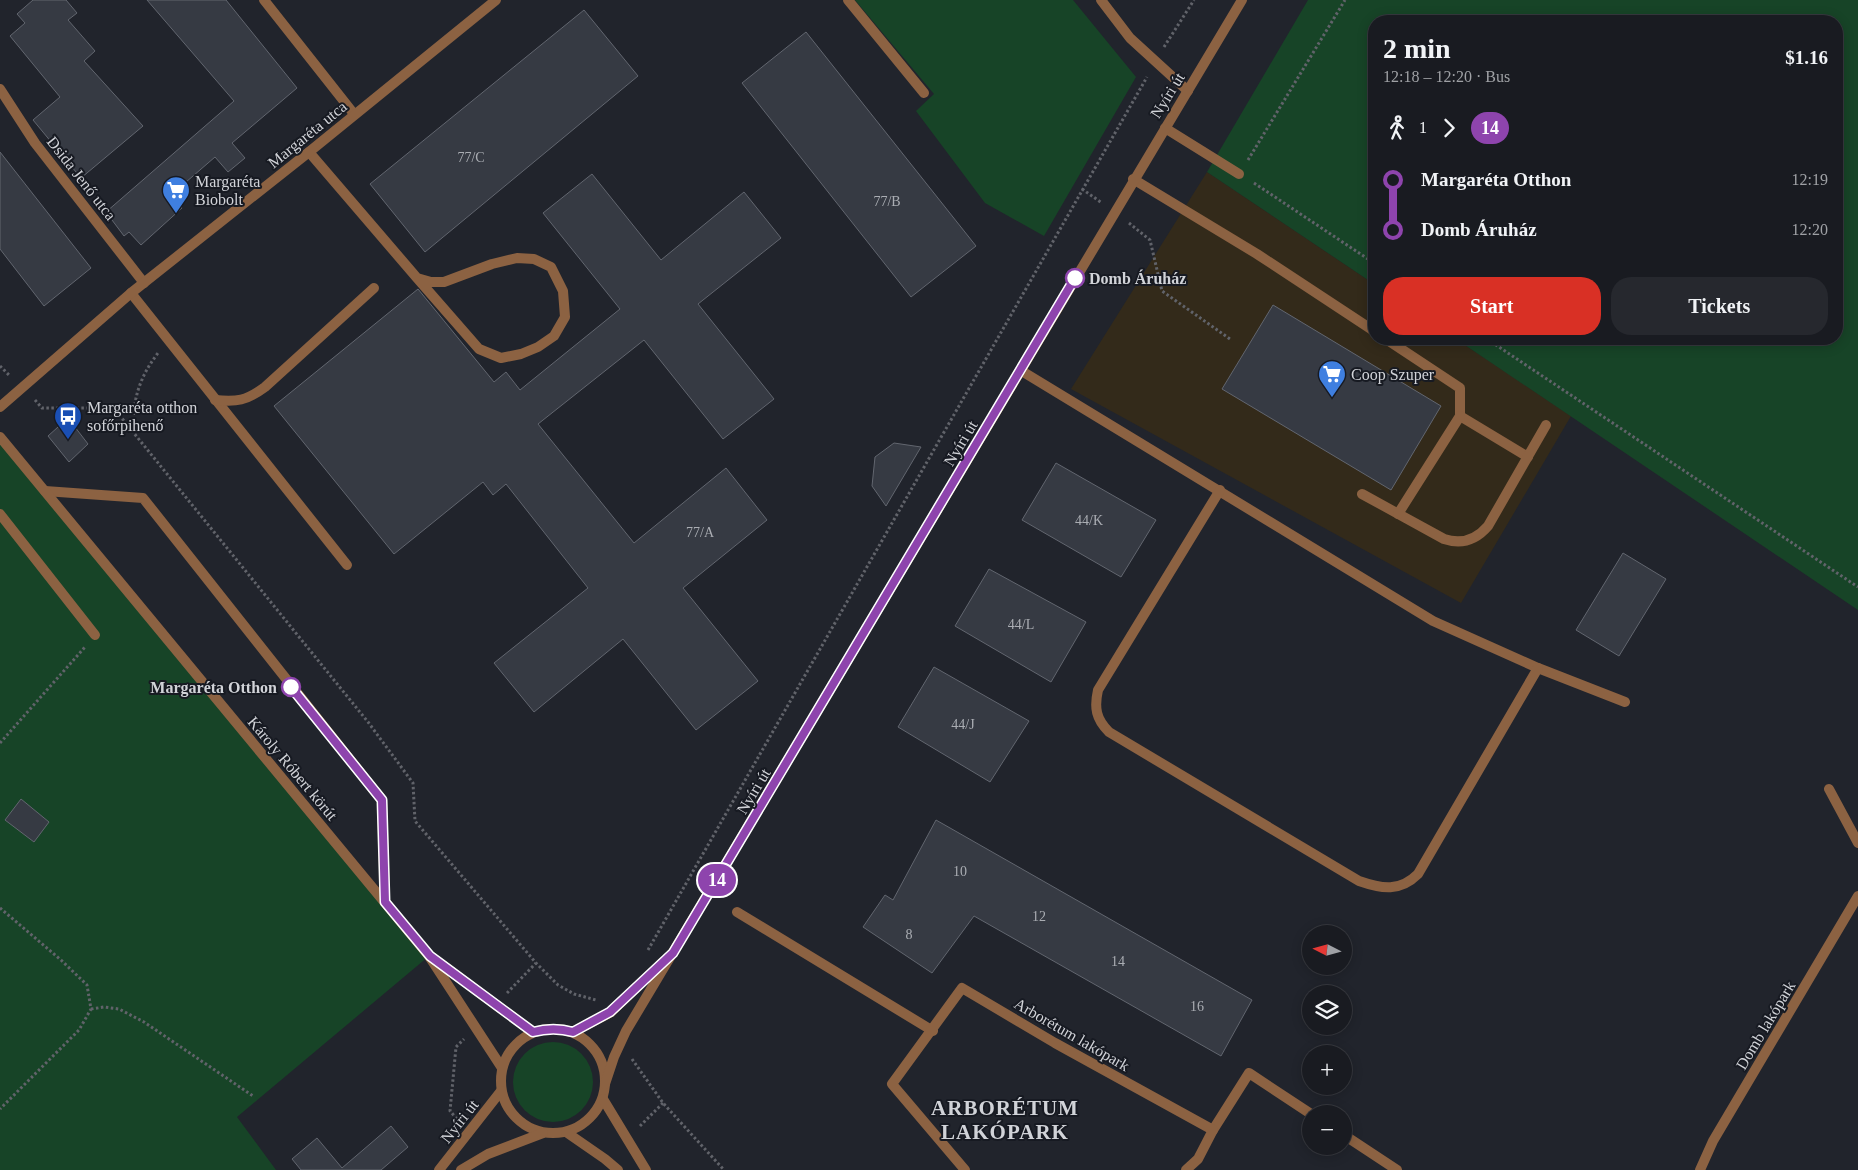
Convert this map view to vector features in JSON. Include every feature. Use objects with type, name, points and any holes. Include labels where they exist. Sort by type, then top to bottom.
[{"type":"street","points":[[264,0],[354,114]]},
{"type":"street","name":"Margaréta utca","points":[[0,408],[130,293],[309,152],[496,0]]},
{"type":"street","points":[[848,0],[924,93]]},
{"type":"street","points":[[1101,0],[1130,38],[1155,63],[1188,91]]},
{"type":"street","name":"Nyíri út","points":[[606,1084],[614,1057],[626,1032],[1242,0]]},
{"type":"street","name":"Dsida Jenő utca","points":[[0,89],[35,143],[144,283]]},
{"type":"street","points":[[1165,128],[1239,174]]},
{"type":"street","points":[[309,152],[417,278],[479,349],[502,358],[521,354],[538,347],[554,336],[565,316],[563,292],[551,267],[534,259],[517,258],[492,264],[444,282],[431,282],[417,278]]},
{"type":"street","points":[[1133,180],[1257,254],[1368,327]]},
{"type":"street","points":[[214,400],[234,402],[250,398],[265,387],[374,288]]},
{"type":"street","points":[[130,293],[347,565]]},
{"type":"street","points":[[1395,345],[1460,388],[1460,416],[1398,514]]},
{"type":"street","points":[[1020,370],[1433,621],[1538,668],[1625,702]]},
{"type":"street","points":[[1460,416],[1528,457]]},
{"type":"street","points":[[1362,494],[1444,539],[1453,542],[1472,539],[1480,535],[1488,526],[1546,424]]},
{"type":"street","name":"Károly Róbert körút","points":[[0,437],[430,956],[502,1068]]},
{"type":"street","points":[[1220,490],[1098,690],[1095,708],[1097,717],[1109,732],[1359,881],[1379,887],[1397,887],[1410,882],[1418,874],[1538,668]]},
{"type":"street","points":[[45,491],[143,498],[382,800],[385,902]]},
{"type":"street","points":[[0,514],[95,635]]},
{"type":"street","points":[[1829,789],[1858,843]]},
{"type":"street","name":"Domb lakópark","points":[[1700,1170],[1713,1141],[1858,896]]},
{"type":"street","points":[[737,912],[933,1031]]},
{"type":"street","name":"Nyíri út","points":[[573,1032],[610,1012],[673,953]]},
{"type":"street","name":"Károly Róbert körút","points":[[430,956],[533,1032]]},
{"type":"street","name":"Arborétum lakópark","points":[[964,1170],[892,1084],[933,1031],[962,988],[1055,1043],[1213,1130]]},
{"type":"street","points":[[461,1170],[488,1154],[543,1133],[566,1132],[582,1125],[594,1114],[603,1099],[606,1084],[604,1067],[598,1052],[587,1040],[573,1032],[560,1028],[547,1028],[533,1032],[519,1040],[509,1052],[502,1068],[500,1079],[501,1091],[506,1106],[528,1128],[543,1133]]},
{"type":"street","points":[[1186,1170],[1198,1159],[1213,1130],[1249,1073],[1302,1108]]},
{"type":"street","name":"Nyíri út","points":[[439,1170],[501,1091]]},
{"type":"street","points":[[603,1099],[646,1170]]},
{"type":"street","points":[[566,1132],[605,1158],[618,1170]]},
{"type":"street","points":[[1352,1140],[1397,1170]]},
{"type":"path","points":[[646,953],[1082,189],[1194,0]]},
{"type":"path","points":[[1345,0],[1239,174],[1368,260]]},
{"type":"path","points":[[1082,189],[1150,240],[1162,292],[1230,339]]},
{"type":"path","points":[[133,431],[133,410],[137,388],[153,359],[168,340]]},
{"type":"path","points":[[1495,345],[1858,587]]},
{"type":"path","points":[[0,366],[4,370]]},
{"type":"path","points":[[23,389],[42,408],[106,408],[116,411],[385,745],[412,783],[415,821],[536,963],[558,985],[574,994],[605,1003]]},
{"type":"path","points":[[0,743],[95,635]]},
{"type":"path","points":[[0,908],[87,985],[91,1010],[78,1030],[0,1109]]},
{"type":"path","points":[[91,1010],[104,1007],[119,1009],[144,1022],[253,1096]]},
{"type":"path","points":[[626,1032],[635,1042],[632,1058],[663,1103],[724,1170]]},
{"type":"path","points":[[638,1129],[663,1103]]},
{"type":"shaded area","points":[[1207,172],[1368,280],[1368,345],[1465,345],[1571,416],[1461,603],[1071,389]]},
{"type":"green space","points":[[855,0],[1073,0],[1136,77],[1044,236],[985,203],[916,111],[934,94]]},
{"type":"green space","points":[[1308,0],[1858,0],[1858,610],[1465,345],[1843,345],[1843,15],[1368,15],[1368,280],[1207,172]]},
{"type":"green space","points":[[0,437],[429,956],[237,1117],[276,1170],[0,1170]]},
{"type":"green space","points":[[553,1042],[568,1045],[581,1054],[590,1067],[593,1082],[590,1097],[581,1110],[568,1119],[553,1122],[538,1119],[525,1110],[516,1097],[513,1082],[516,1067],[525,1054],[538,1045]]},
{"type":"building","points":[[33,0],[66,0],[77,13],[68,20],[95,51],[84,61],[143,126],[81,178],[33,120],[60,97],[10,36],[25,23],[17,14]]},
{"type":"building","points":[[147,0],[226,0],[297,88],[232,143],[245,158],[228,172],[215,157],[171,195],[182,208],[141,245],[129,232],[124,236],[106,212],[234,101]]},
{"type":"building","points":[[584,10],[638,76],[425,252],[370,184]]},
{"type":"building","points":[[806,32],[976,246],[911,297],[742,83]]},
{"type":"building","points":[[0,152],[91,268],[44,306],[0,249]]},
{"type":"building","points":[[592,174],[661,260],[744,192],[781,238],[698,304],[774,399],[723,439],[644,340],[538,424],[634,543],[726,468],[767,520],[683,588],[758,681],[696,730],[623,639],[534,712],[494,663],[588,588],[506,484],[493,495],[483,482],[394,554],[274,406],[418,289],[494,382],[506,372],[520,390],[620,309],[543,213]]},
{"type":"building","name":"Coop Szuper","points":[[1273,305],[1441,406],[1391,490],[1222,389]]},
{"type":"building","name":"Margaréta otthon sofőrpihenő","points":[[68,418],[88,444],[69,462],[48,436]]},
{"type":"building","points":[[894,443],[921,447],[886,506],[872,486],[875,457]]},
{"type":"building","points":[[1056,463],[1156,520],[1121,577],[1022,520]]},
{"type":"building","points":[[1623,553],[1666,579],[1619,656],[1576,630]]},
{"type":"building","points":[[989,569],[1086,622],[1051,682],[955,626]]},
{"type":"building","points":[[934,667],[1029,721],[990,782],[898,727]]},
{"type":"building","points":[[21,799],[49,822],[34,842],[5,820]]},
{"type":"building","points":[[936,820],[1252,1000],[1221,1056],[974,916],[932,973],[863,927],[885,895],[893,900]]},
{"type":"building","points":[[391,1126],[408,1147],[381,1170],[301,1170],[292,1159],[317,1138],[342,1168]]},
{"type":"bus line","name":"14","points":[[291,687],[382,800],[385,902],[430,956],[533,1032],[547,1028],[560,1028],[573,1032],[589,1024],[610,1012],[673,953],[1075,278]]},
{"type":"place","name":"Margaréta Biobolt","points":[[176,214]]},
{"type":"place","name":"Domb Áruház","points":[[1075,278]]},
{"type":"place","name":"Coop Szuper","points":[[1332,398]]},
{"type":"place","name":"Margaréta otthon sofőrpihenő","points":[[68,440]]},
{"type":"place","name":"Margaréta Otthon","points":[[291,687]]},
{"type":"district","name":"ARBORÉTUM LAKÓPARK","points":[[1005,1120]]}]
